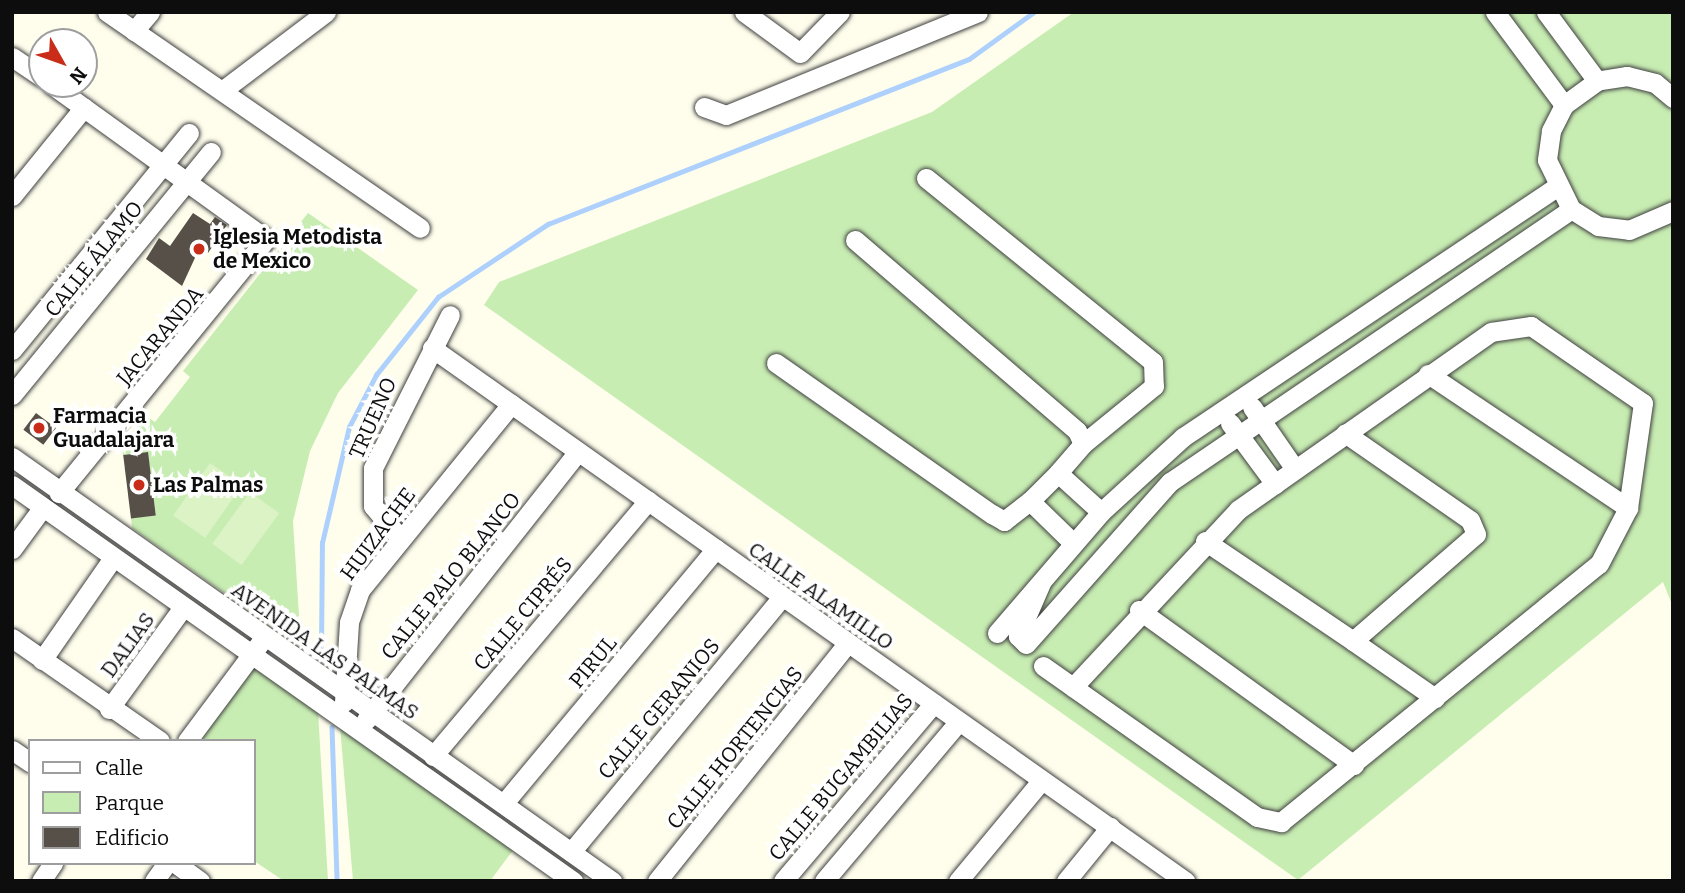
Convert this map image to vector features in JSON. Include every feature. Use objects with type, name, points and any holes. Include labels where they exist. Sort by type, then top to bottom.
[{"type":"street","points":[[107,12],[420,228]]},
{"type":"street","points":[[134,31],[150,12]]},
{"type":"street","points":[[223,90],[326,12]]},
{"type":"street","points":[[744,12],[800,53],[841,12]]},
{"type":"street","points":[[704,107],[726,115],[978,12]]},
{"type":"street","points":[[1496,12],[1564,105]]},
{"type":"street","points":[[1546,12],[1597,81]]},
{"type":"street","points":[[1673,98],[1646,80],[1597,81],[1564,105],[1548,150],[1555,188],[1571,209],[1598,226],[1629,230],[1673,211]]},
{"type":"street","points":[[72,98],[187,181]]},
{"type":"street","points":[[12,196],[85,107]]},
{"type":"street","name":"CALLE ÁLAMO","points":[[12,350],[189,133]]},
{"type":"street","name":"CALLE ÁLAMO","points":[[12,396],[211,152]]},
{"type":"street","points":[[776,363],[1004,521],[1030,501],[1083,444],[1154,386],[1153,362],[926,177]]},
{"type":"street","name":"JACARANDA","points":[[59,493],[267,239],[187,181]]},
{"type":"street","points":[[997,633],[1101,512],[1221,410],[1555,188]]},
{"type":"street","points":[[1041,583],[1018,636],[1026,644],[1170,482],[1259,418],[1571,209]]},
{"type":"street","points":[[855,240],[1077,432],[1083,444]]},
{"type":"street","points":[[54,300],[76,317]]},
{"type":"street","name":"TRUENO","points":[[400,538],[369,491],[373,468],[450,315]]},
{"type":"street","points":[[1043,666],[1073,687],[1270,821],[1300,813],[1354,765],[1599,564],[1628,508],[1643,403],[1591,363],[1531,326],[1506,325],[1428,374],[1345,433],[1275,484],[1205,541],[1139,610],[1073,687]]},
{"type":"street","name":"CALLE ALAMILLO","points":[[432,348],[1180,879]]},
{"type":"street","points":[[1428,374],[1628,508]]},
{"type":"street","points":[[1244,395],[1295,469]]},
{"type":"street","name":"HUIZACHE","points":[[341,716],[346,692],[349,622],[360,590],[511,404]]},
{"type":"street","points":[[1221,410],[1275,484]]},
{"type":"street","points":[[1345,433],[1470,520],[1476,534],[1353,641]]},
{"type":"street","name":"CALLE PALO BLANCO","points":[[359,729],[579,452]]},
{"type":"street","name":"AVENIDA LAS PALMAS","points":[[12,457],[59,493],[612,881]]},
{"type":"street","points":[[1058,473],[1101,512]]},
{"type":"street","points":[[12,485],[341,716],[560,877]]},
{"type":"street","name":"CALLE CIPRÉS","points":[[433,756],[648,501]]},
{"type":"street","points":[[1030,501],[1073,543]]},
{"type":"street","points":[[12,550],[43,508]]},
{"type":"street","points":[[1205,541],[1435,698]]},
{"type":"street","name":"PIRUL","points":[[504,803],[716,550]]},
{"type":"street","points":[[42,660],[113,558]]},
{"type":"street","name":"CALLE GERANIOS","points":[[571,852],[783,596]]},
{"type":"street","name":"DALIAS","points":[[109,709],[183,607]]},
{"type":"street","points":[[1139,610],[1354,765]]},
{"type":"street","points":[[188,739],[265,636]]},
{"type":"street","points":[[12,638],[148,738]]},
{"type":"street","name":"CALLE HORTENCIAS","points":[[657,881],[848,643]]},
{"type":"street","name":"CALLE BUGAMBILIAS","points":[[783,881],[934,703]]},
{"type":"street","points":[[824,881],[959,721]]},
{"type":"street","points":[[958,881],[1042,780]]},
{"type":"street","points":[[1066,881],[1110,827]]},
{"type":"street","points":[[41,881],[52,865]]},
{"type":"street","points":[[154,881],[166,865]]},
{"type":"street","points":[[178,865],[200,881]]},
{"type":"green space","points":[[1074,12],[1673,12],[1673,607],[1663,582],[1298,880],[484,305],[499,282],[932,112]]},
{"type":"green space","points":[[308,213],[418,290],[338,393],[310,451],[293,521],[301,647],[132,528],[131,518],[156,515],[147,452],[123,455],[122,445],[146,416],[155,422],[190,377],[183,371]]},
{"type":"green space","points":[[210,463],[242,485],[205,538],[173,515]]},
{"type":"green space","points":[[250,492],[279,513],[242,565],[212,544]]},
{"type":"green space","points":[[253,667],[318,711],[328,881],[284,881],[256,862],[256,739],[201,739]]},
{"type":"green space","points":[[340,726],[514,849],[490,881],[353,881]]},
{"type":"building","points":[[193,213],[210,224],[215,217],[227,225],[208,253],[200,247],[182,286],[146,259],[159,238],[170,246]]},
{"type":"building","name":"Farmacia Guadalajara","points":[[36,413],[56,428],[43,445],[23,430]]},
{"type":"building","name":"Las Palmas","points":[[148,452],[156,516],[131,519],[123,455]]},
{"type":"waterway","points":[[321,651],[322,543],[349,427],[376,375],[438,297],[548,224],[969,59],[1034,12]]},
{"type":"waterway","points":[[332,727],[337,881]]},
{"type":"place","name":"Iglesia Metodista de Mexico","points":[[199,249]]},
{"type":"place","name":"Farmacia Guadalajara","points":[[39,428]]},
{"type":"place","name":"Las Palmas","points":[[139,485]]}]
